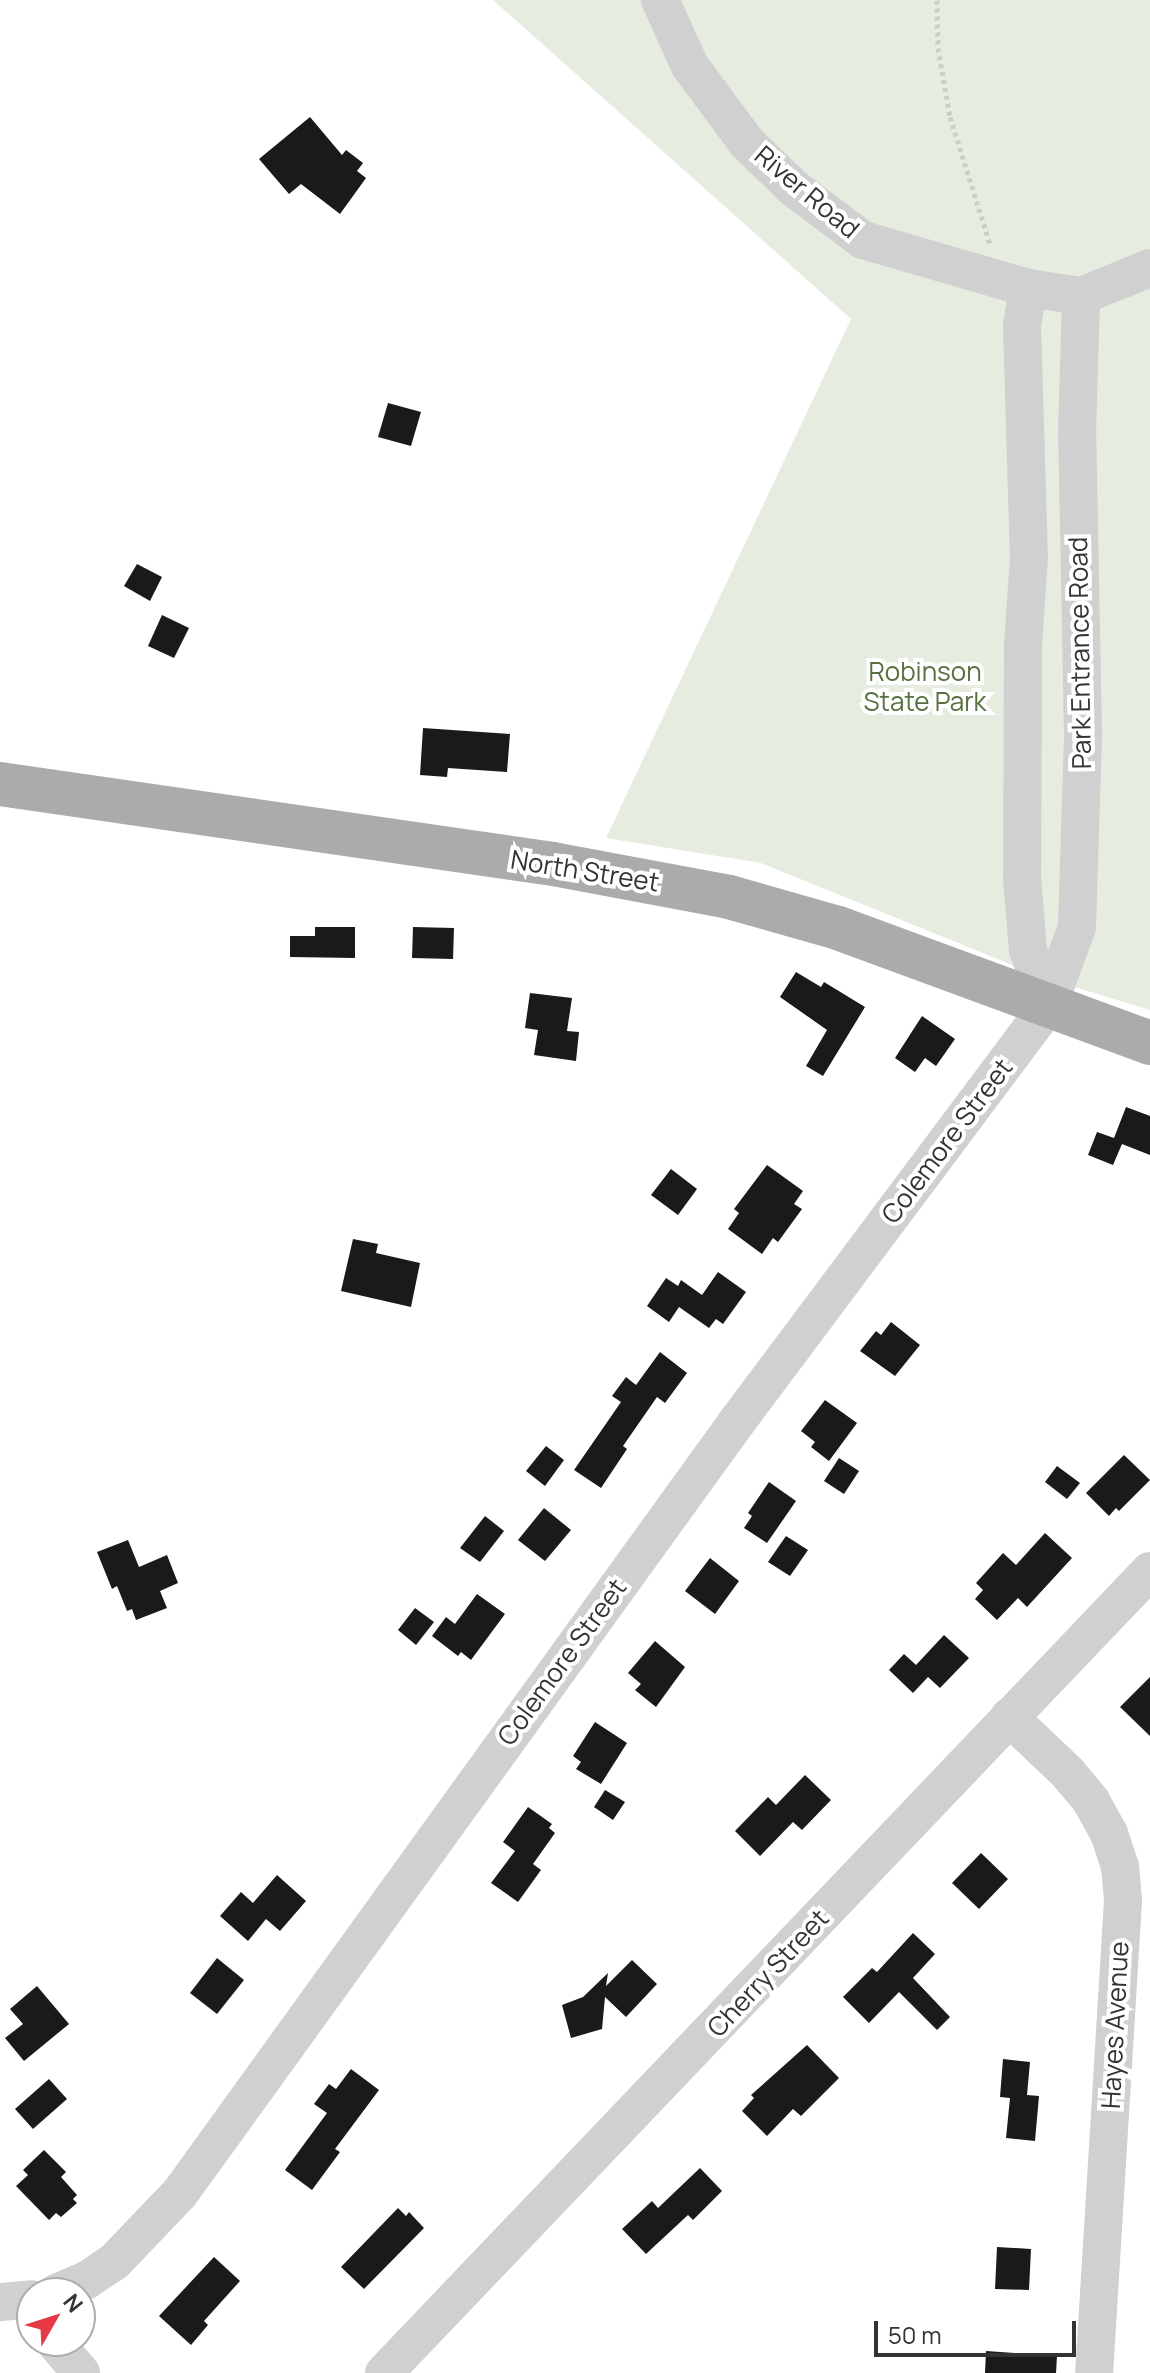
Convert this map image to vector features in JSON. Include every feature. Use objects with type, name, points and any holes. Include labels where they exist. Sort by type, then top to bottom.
[{"type":"main road","name":"North Street","points":[[0,784],[553,864],[717,894],[838,928],[1150,1043]]},
{"type":"street","name":"River Road","points":[[660,0],[690,66],[747,143],[795,189],[863,240],[1028,288],[1081,296]]},
{"type":"street","points":[[1081,296],[1150,268]]},
{"type":"street","points":[[1028,288],[1022,325],[1029,557],[1023,644],[1022,877],[1028,950],[1048,1006]]},
{"type":"street","name":"Park Entrance Road","points":[[1048,1006],[1077,927],[1083,735],[1077,434],[1081,296]]},
{"type":"street","name":"Colemore Street","points":[[91,2277],[129,2248],[200,2167],[726,1435],[1048,1006]]},
{"type":"street","name":"Cherry Street","points":[[384,2373],[1150,1571]]},
{"type":"street","name":"Hayes Avenue","points":[[1009,1717],[1067,1772],[1091,1801],[1109,1833],[1120,1866],[1122,1917],[1094,2373]]},
{"type":"street","points":[[68,2357],[81,2373]]},
{"type":"path","points":[[937,0],[938,48],[950,117],[991,251]]},
{"type":"green space","name":"Robinson State Park","points":[[493,0],[1150,0],[1150,1010],[1042,977],[761,863],[606,838],[851,319]]},
{"type":"building","points":[[310,117],[342,155],[346,150],[363,163],[357,171],[366,178],[340,214],[301,184],[289,194],[259,159]]},
{"type":"building","points":[[388,403],[421,412],[411,446],[378,437]]},
{"type":"building","points":[[137,564],[162,577],[150,601],[124,586]]},
{"type":"building","points":[[162,615],[189,628],[174,658],[148,646]]},
{"type":"building","points":[[423,728],[510,734],[507,772],[448,768],[447,777],[420,775]]},
{"type":"building","points":[[315,927],[355,927],[355,958],[290,957],[290,936],[315,936]]},
{"type":"building","points":[[413,927],[454,928],[453,959],[412,958]]},
{"type":"building","points":[[796,972],[821,987],[824,982],[865,1007],[823,1076],[806,1066],[827,1030],[780,997]]},
{"type":"building","points":[[530,993],[572,998],[567,1031],[579,1032],[576,1061],[534,1055],[538,1030],[525,1028]]},
{"type":"building","points":[[922,1016],[955,1039],[936,1066],[925,1058],[915,1072],[895,1058]]},
{"type":"building","points":[[1126,1107],[1150,1116],[1150,1155],[1122,1144],[1113,1165],[1088,1155],[1097,1132],[1114,1138]]},
{"type":"building","points":[[767,1165],[803,1191],[794,1204],[802,1209],[778,1242],[773,1238],[762,1254],[728,1229],[739,1213],[734,1209]]},
{"type":"building","points":[[671,1169],[697,1189],[678,1215],[651,1195]]},
{"type":"building","points":[[353,1239],[378,1244],[376,1253],[420,1263],[411,1307],[341,1291]]},
{"type":"building","points":[[718,1272],[746,1292],[723,1324],[716,1319],[709,1328],[679,1307],[669,1322],[647,1306],[666,1278],[678,1286],[681,1280],[702,1295]]},
{"type":"building","points":[[891,1322],[920,1345],[895,1376],[860,1351],[876,1331],[881,1335]]},
{"type":"building","points":[[660,1352],[687,1373],[665,1403],[657,1397],[623,1446],[627,1449],[601,1488],[574,1470],[621,1402],[612,1396],[626,1377],[636,1385]]},
{"type":"building","points":[[825,1400],[857,1423],[829,1461],[811,1447],[815,1442],[801,1431]]},
{"type":"building","points":[[546,1446],[564,1460],[545,1486],[526,1471]]},
{"type":"building","points":[[1124,1455],[1150,1480],[1119,1511],[1116,1508],[1109,1516],[1086,1493]]},
{"type":"building","points":[[839,1458],[859,1471],[844,1494],[824,1481]]},
{"type":"building","points":[[1057,1466],[1080,1483],[1067,1499],[1045,1482]]},
{"type":"building","points":[[769,1482],[796,1501],[767,1543],[744,1528],[752,1516],[748,1513]]},
{"type":"building","points":[[544,1508],[571,1530],[545,1561],[518,1540]]},
{"type":"building","points":[[485,1516],[504,1531],[480,1562],[460,1548]]},
{"type":"building","points":[[1045,1533],[1072,1558],[1027,1607],[1018,1598],[997,1620],[975,1599],[983,1590],[976,1583],[1003,1553],[1016,1565]]},
{"type":"building","points":[[786,1536],[808,1550],[790,1576],[768,1562]]},
{"type":"building","points":[[128,1540],[139,1567],[167,1555],[178,1583],[160,1591],[167,1608],[136,1620],[132,1609],[127,1611],[117,1586],[112,1589],[97,1552]]},
{"type":"building","points":[[710,1558],[739,1581],[715,1614],[685,1591]]},
{"type":"building","points":[[477,1594],[505,1614],[471,1660],[461,1652],[458,1656],[432,1636],[446,1617],[455,1624]]},
{"type":"building","points":[[415,1608],[434,1622],[416,1645],[398,1630]]},
{"type":"building","points":[[944,1635],[969,1658],[940,1688],[928,1677],[913,1693],[889,1670],[904,1654],[916,1665]]},
{"type":"building","points":[[655,1641],[685,1667],[656,1707],[635,1690],[641,1684],[628,1673]]},
{"type":"building","points":[[1150,1677],[1150,1736],[1120,1707]]},
{"type":"building","points":[[595,1722],[627,1743],[601,1784],[576,1769],[581,1762],[573,1756]]},
{"type":"building","points":[[805,1775],[831,1800],[802,1830],[793,1822],[760,1856],[735,1831],[768,1797],[776,1805]]},
{"type":"building","points":[[605,1790],[625,1802],[613,1820],[594,1807]]},
{"type":"building","points":[[528,1807],[552,1824],[549,1828],[555,1833],[533,1864],[541,1870],[518,1902],[491,1883],[515,1851],[503,1842]]},
{"type":"building","points":[[981,1853],[1008,1879],[979,1909],[952,1883]]},
{"type":"building","points":[[277,1875],[306,1901],[280,1931],[266,1919],[248,1941],[220,1916],[241,1892],[253,1903]]},
{"type":"building","points":[[913,1933],[935,1954],[913,1978],[950,2017],[937,2030],[899,1992],[869,2023],[843,1997],[872,1968],[877,1972]]},
{"type":"building","points":[[217,1958],[244,1980],[217,2014],[190,1993]]},
{"type":"building","points":[[632,1960],[657,1984],[626,2017],[605,1997],[602,2029],[571,2038],[562,2005],[583,1997],[608,1973],[606,1986]]},
{"type":"building","points":[[37,1986],[69,2024],[24,2061],[5,2038],[23,2024],[10,2009]]},
{"type":"building","points":[[807,2045],[839,2078],[801,2116],[793,2109],[767,2136],[742,2111],[754,2098],[751,2095]]},
{"type":"building","points":[[1003,2059],[1030,2062],[1027,2095],[1039,2096],[1035,2141],[1006,2138],[1010,2098],[1000,2097]]},
{"type":"building","points":[[351,2069],[379,2090],[335,2149],[340,2152],[312,2190],[285,2170],[327,2113],[314,2104],[329,2084],[336,2089]]},
{"type":"building","points":[[49,2079],[67,2099],[33,2129],[15,2109]]},
{"type":"building","points":[[44,2150],[66,2172],[61,2177],[77,2195],[73,2199],[77,2203],[61,2217],[56,2213],[49,2220],[16,2186],[28,2175],[23,2170]]},
{"type":"building","points":[[700,2168],[722,2191],[693,2220],[688,2215],[646,2254],[622,2229],[652,2201],[658,2208]]},
{"type":"building","points":[[398,2208],[406,2216],[409,2212],[424,2228],[364,2289],[341,2267]]},
{"type":"building","points":[[997,2247],[1031,2249],[1029,2290],[995,2289]]},
{"type":"building","points":[[214,2257],[240,2281],[204,2321],[208,2325],[191,2345],[159,2316]]},
{"type":"building","points":[[986,2351],[1057,2356],[1056,2373],[985,2373]]}]
